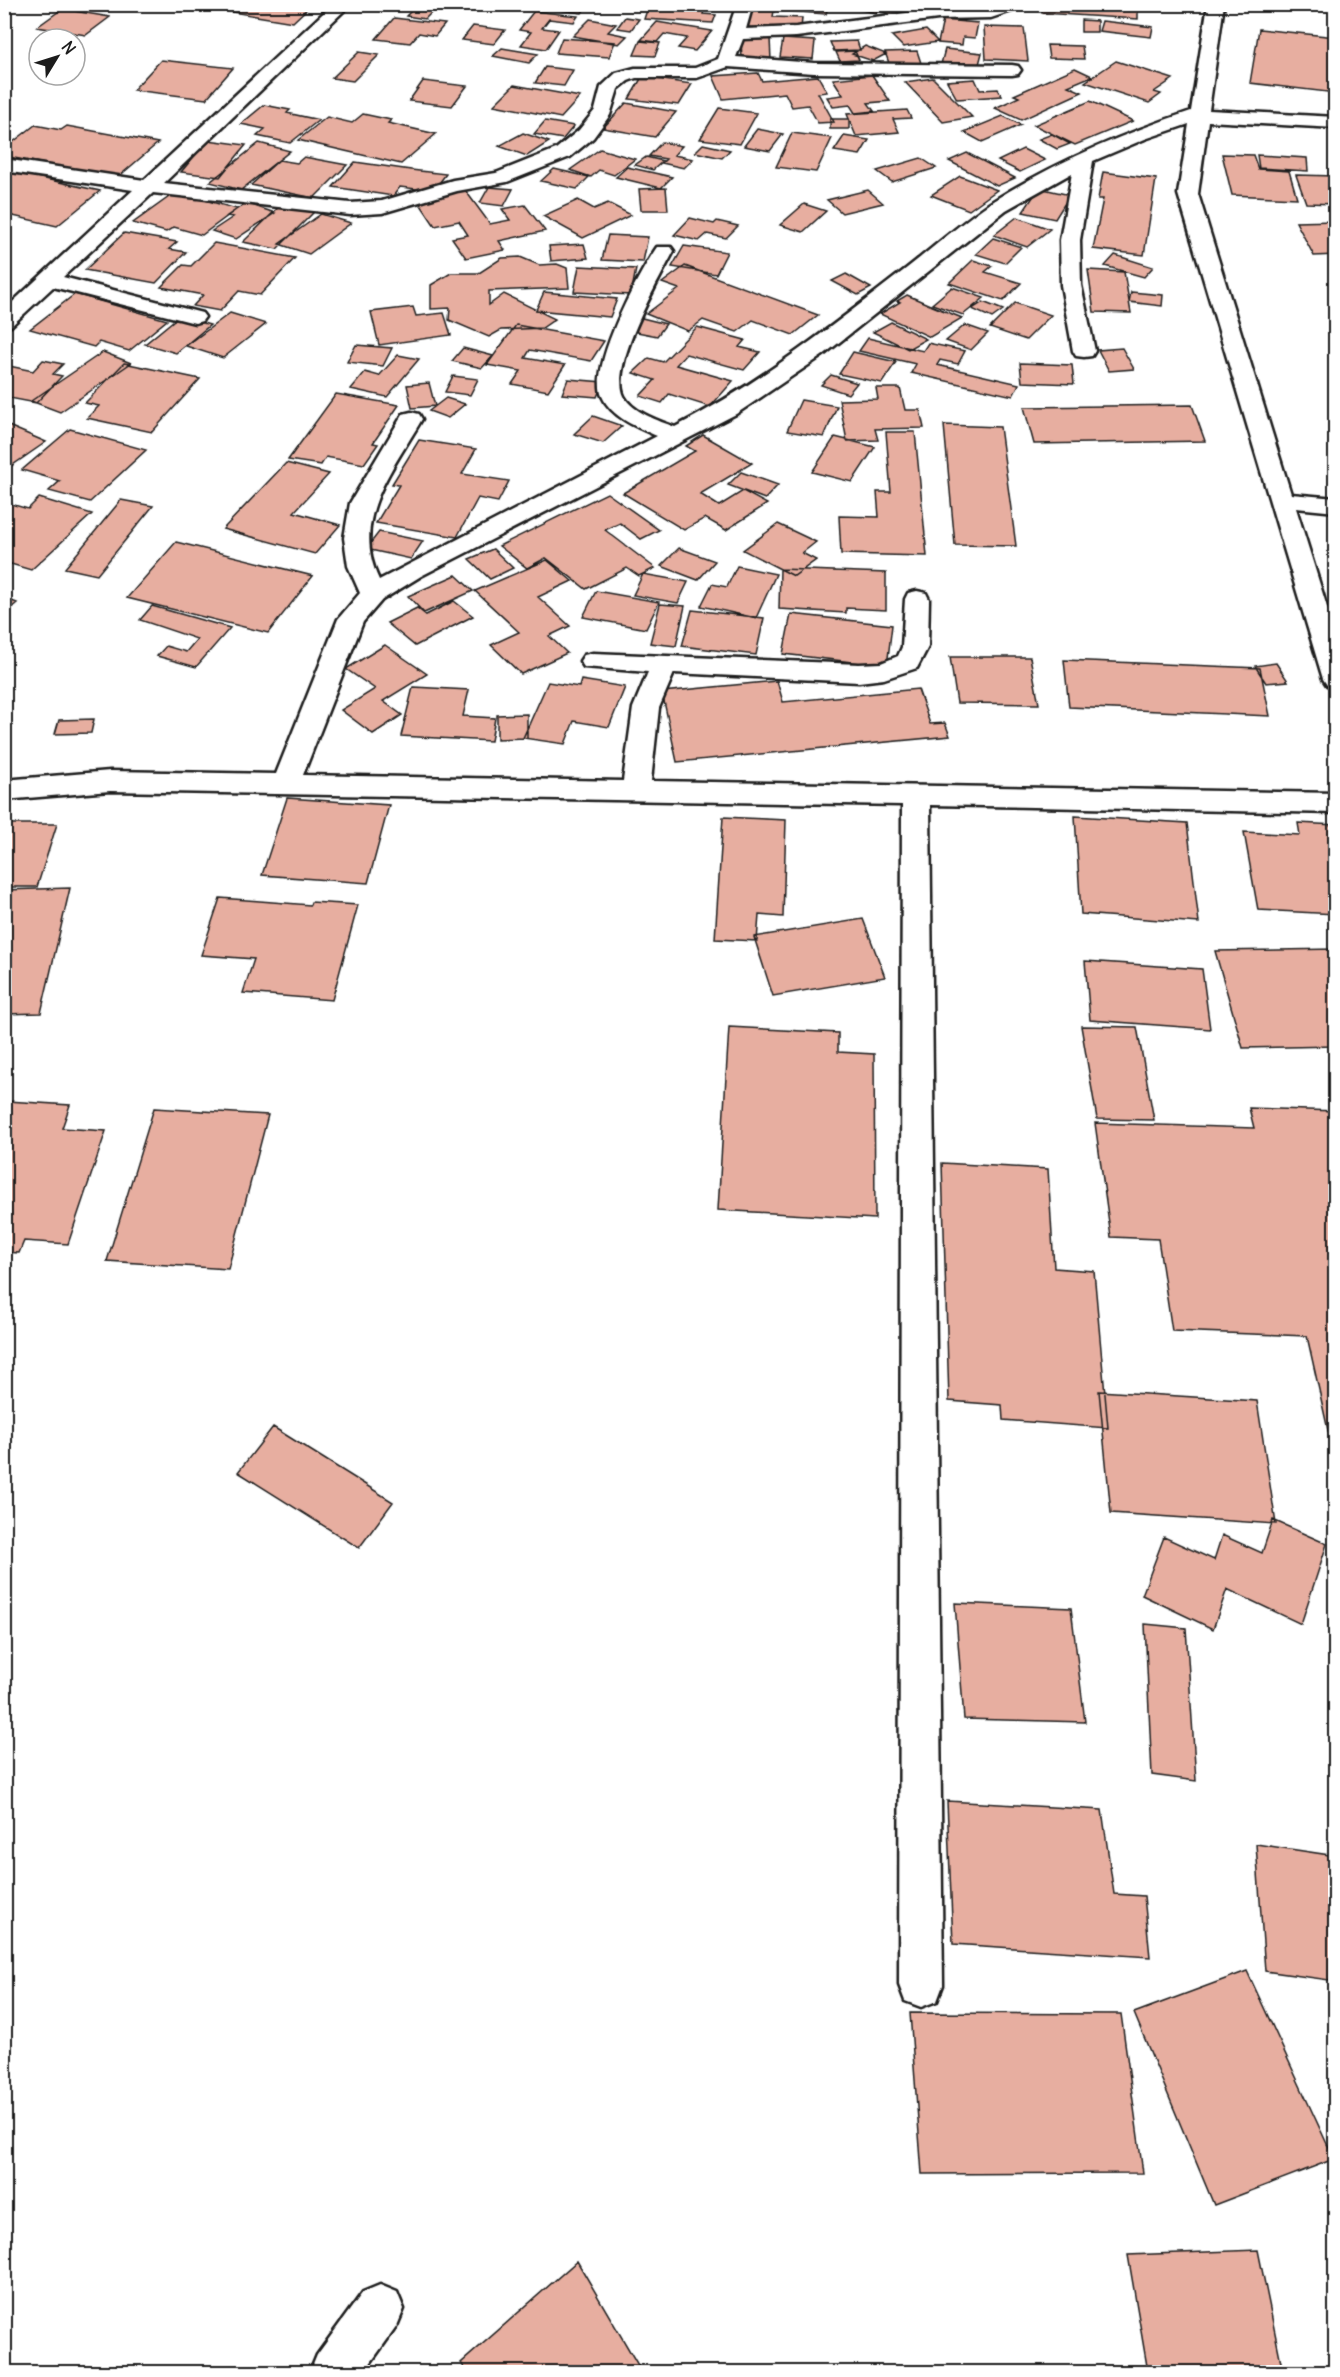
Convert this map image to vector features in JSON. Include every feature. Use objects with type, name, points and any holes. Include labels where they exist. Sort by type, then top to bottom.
[{"type":"street","points":[[4,322],[343,4]]},
{"type":"street","points":[[726,62],[745,4]]},
{"type":"street","points":[[736,34],[796,32],[938,14],[991,13],[1015,4]]},
{"type":"street","points":[[1216,4],[1188,194],[1335,679]]},
{"type":"street","points":[[4,165],[150,187],[350,209],[382,207],[453,186],[500,178],[563,153],[586,134],[604,111],[610,87],[622,77],[635,73],[697,73],[726,62],[814,68],[1012,70]]},
{"type":"street","points":[[286,784],[351,619],[373,594],[412,571],[728,409],[814,351],[999,206],[1084,158],[1138,135],[1198,115],[1335,123]]},
{"type":"street","points":[[1084,158],[1070,240],[1071,285],[1084,351]]},
{"type":"street","points":[[664,251],[619,342],[609,372],[613,396],[627,410],[675,436]]},
{"type":"street","points":[[50,280],[195,317]]},
{"type":"street","points":[[373,594],[360,566],[356,538],[362,503],[411,419]]},
{"type":"street","points":[[1281,500],[1335,504]]},
{"type":"street","points":[[593,661],[859,673],[884,671],[908,662],[915,647],[917,599]]},
{"type":"street","points":[[636,790],[646,708],[664,665]]},
{"type":"street","points":[[4,790],[110,781],[1335,803]]},
{"type":"street","points":[[915,796],[921,1985]]},
{"type":"street","points":[[334,2373],[380,2309]]},
{"type":"building","points":[[183,4],[312,4],[293,22]]},
{"type":"building","points":[[407,4],[438,4],[433,10],[405,7]]},
{"type":"building","points":[[544,4],[588,4],[582,13],[541,8]]},
{"type":"building","points":[[649,4],[706,4],[703,14],[716,15],[713,23],[644,19]]},
{"type":"building","points":[[749,4],[775,4],[773,17],[802,18],[801,29],[746,27]]},
{"type":"building","points":[[804,4],[829,4],[826,14],[788,11],[790,5],[804,7]]},
{"type":"building","points":[[846,4],[883,4],[876,13],[846,7],[848,5]]},
{"type":"building","points":[[886,4],[904,4],[895,15],[880,11]]},
{"type":"building","points":[[1042,4],[1138,5],[1138,19],[1042,13]]},
{"type":"building","points":[[62,9],[110,17],[87,34],[87,27],[37,27]]},
{"type":"building","points":[[413,9],[432,12],[425,19],[406,16]]},
{"type":"building","points":[[534,11],[578,16],[574,22],[549,19],[542,28],[559,30],[546,49],[521,45],[531,32],[519,30]]},
{"type":"building","points":[[625,17],[639,19],[631,30],[617,28]]},
{"type":"building","points":[[394,18],[445,24],[435,36],[419,33],[410,43],[376,39]]},
{"type":"building","points":[[590,19],[616,24],[608,32],[627,36],[619,44],[573,36]]},
{"type":"building","points":[[943,20],[978,23],[975,38],[963,37],[962,45],[938,43]]},
{"type":"building","points":[[1081,20],[1097,21],[1097,32],[1081,32]]},
{"type":"building","points":[[1102,21],[1153,27],[1151,37],[1099,31]]},
{"type":"building","points":[[657,22],[712,31],[695,51],[678,48],[687,38],[664,34],[657,42],[641,40]]},
{"type":"building","points":[[473,26],[505,30],[494,44],[462,40]]},
{"type":"building","points":[[984,27],[1024,28],[1028,61],[986,59]]},
{"type":"building","points":[[1259,29],[1336,37],[1336,93],[1250,83]]},
{"type":"building","points":[[926,30],[938,42],[903,47],[892,36]]},
{"type":"building","points":[[562,38],[615,42],[609,57],[556,53]]},
{"type":"building","points":[[741,38],[770,38],[771,61],[742,61]]},
{"type":"building","points":[[783,39],[815,41],[813,59],[780,57]]},
{"type":"building","points":[[640,41],[660,43],[655,56],[634,55]]},
{"type":"building","points":[[857,41],[860,50],[834,51],[830,42]]},
{"type":"building","points":[[1047,45],[1082,46],[1084,59],[1049,58]]},
{"type":"building","points":[[865,46],[886,54],[873,61],[852,54]]},
{"type":"building","points":[[502,48],[538,54],[529,63],[493,56]]},
{"type":"building","points":[[945,49],[982,53],[978,68],[941,64]]},
{"type":"building","points":[[855,51],[859,60],[840,61],[836,52]]},
{"type":"building","points":[[917,51],[921,63],[889,63],[885,52]]},
{"type":"building","points":[[359,52],[379,55],[353,81],[332,78]]},
{"type":"building","points":[[161,60],[233,68],[206,99],[133,90]]},
{"type":"building","points":[[1116,61],[1173,79],[1154,92],[1161,94],[1149,103],[1085,82]]},
{"type":"building","points":[[545,67],[573,70],[564,86],[535,83]]},
{"type":"building","points":[[1075,68],[1092,76],[1068,86],[1082,92],[1021,120],[995,108],[1019,97],[1014,95]]},
{"type":"building","points":[[758,73],[762,81],[818,76],[827,92],[818,93],[834,122],[818,123],[808,105],[792,107],[785,93],[723,99],[713,76]]},
{"type":"building","points":[[872,75],[890,101],[868,103],[874,111],[855,113],[850,105],[833,107],[827,97],[843,95],[833,79]]},
{"type":"building","points":[[642,77],[692,84],[679,105],[629,99]]},
{"type":"building","points":[[933,78],[972,117],[943,122],[905,82]]},
{"type":"building","points":[[975,79],[980,90],[998,89],[1002,96],[957,99],[947,81]]},
{"type":"building","points":[[423,81],[467,86],[452,106],[409,101]]},
{"type":"building","points":[[514,85],[580,97],[561,118],[494,105]]},
{"type":"building","points":[[1090,101],[1133,121],[1075,145],[1034,125]]},
{"type":"building","points":[[626,103],[676,112],[655,137],[603,128]]},
{"type":"building","points":[[264,105],[290,110],[287,113],[319,120],[290,143],[257,136],[265,129],[241,124]]},
{"type":"building","points":[[719,108],[757,113],[740,144],[700,139]]},
{"type":"building","points":[[907,110],[911,118],[893,119],[899,132],[856,136],[847,114]]},
{"type":"building","points":[[363,114],[391,120],[388,123],[436,134],[401,164],[298,140],[327,117],[352,123]]},
{"type":"building","points":[[1003,116],[1021,125],[982,142],[964,132]]},
{"type":"building","points":[[830,119],[849,119],[849,129],[830,129]]},
{"type":"building","points":[[545,121],[574,126],[563,139],[534,134]]},
{"type":"building","points":[[35,125],[61,130],[67,126],[158,143],[117,178],[4,156],[4,149]]},
{"type":"building","points":[[757,129],[783,134],[770,151],[744,146]]},
{"type":"building","points":[[523,133],[549,142],[527,156],[499,146]]},
{"type":"building","points":[[792,133],[832,138],[816,172],[776,167]]},
{"type":"building","points":[[1052,134],[1070,144],[1057,149],[1039,139]]},
{"type":"building","points":[[844,136],[869,140],[860,155],[834,151]]},
{"type":"building","points":[[208,140],[246,145],[220,177],[181,172]]},
{"type":"building","points":[[662,142],[682,146],[674,155],[693,159],[684,168],[662,163],[666,159],[649,156]]},
{"type":"building","points":[[259,143],[290,151],[241,190],[210,182]]},
{"type":"building","points":[[703,144],[730,150],[722,158],[695,152]]},
{"type":"building","points":[[600,149],[635,159],[614,175],[599,170],[591,177],[570,170]]},
{"type":"building","points":[[1023,149],[1045,160],[1020,172],[998,161]]},
{"type":"building","points":[[967,153],[1015,178],[997,186],[949,161]]},
{"type":"building","points":[[1222,154],[1253,155],[1258,169],[1289,171],[1297,198],[1232,195]]},
{"type":"building","points":[[1257,155],[1307,158],[1308,171],[1259,168]]},
{"type":"building","points":[[304,157],[347,165],[314,198],[251,185],[279,160],[297,163]]},
{"type":"building","points":[[646,157],[663,161],[653,170],[635,165]]},
{"type":"building","points":[[921,158],[936,168],[892,182],[877,171]]},
{"type":"building","points":[[355,162],[446,174],[433,191],[400,187],[393,196],[333,187]]},
{"type":"building","points":[[627,167],[672,177],[661,188],[616,177]]},
{"type":"building","points":[[554,169],[589,177],[577,189],[541,181]]},
{"type":"building","points":[[4,170],[100,191],[57,226],[4,214]]},
{"type":"building","points":[[1103,172],[1156,179],[1144,255],[1093,249],[1103,199],[1098,199]]},
{"type":"building","points":[[1296,175],[1336,176],[1336,204],[1306,203]]},
{"type":"building","points":[[960,176],[997,190],[969,210],[931,195]]},
{"type":"building","points":[[489,187],[513,189],[504,206],[480,203]]},
{"type":"building","points":[[666,188],[668,210],[641,210],[639,189]]},
{"type":"building","points":[[1039,188],[1070,195],[1055,219],[1023,212]]},
{"type":"building","points":[[465,190],[490,224],[510,220],[502,209],[525,205],[545,231],[499,241],[505,250],[466,258],[452,238],[468,235],[459,221],[435,226],[417,199]]},
{"type":"building","points":[[868,190],[883,203],[842,213],[827,200]]},
{"type":"building","points":[[176,192],[237,209],[202,235],[174,227],[166,232],[133,223]]},
{"type":"building","points":[[578,200],[594,209],[608,203],[631,215],[583,238],[543,216]]},
{"type":"building","points":[[246,203],[275,213],[236,239],[212,231],[233,217],[227,216]]},
{"type":"building","points":[[804,204],[826,211],[803,232],[780,225]]},
{"type":"building","points":[[280,206],[314,212],[277,249],[243,242]]},
{"type":"building","points":[[321,214],[351,223],[309,254],[279,244]]},
{"type":"building","points":[[1017,217],[1050,229],[1027,247],[994,235]]},
{"type":"building","points":[[690,218],[714,224],[717,221],[738,226],[726,238],[707,234],[699,241],[674,235]]},
{"type":"building","points":[[1336,221],[1336,255],[1314,256],[1296,222]]},
{"type":"building","points":[[124,233],[177,242],[169,249],[186,252],[156,283],[85,270]]},
{"type":"building","points":[[608,235],[648,237],[643,262],[602,260]]},
{"type":"building","points":[[993,238],[1021,247],[1005,263],[976,254]]},
{"type":"building","points":[[214,243],[295,258],[260,295],[239,291],[220,311],[193,306],[203,295],[161,287],[183,265],[191,266]]},
{"type":"building","points":[[584,244],[588,258],[551,261],[549,246]]},
{"type":"building","points":[[684,246],[727,252],[716,274],[672,267]]},
{"type":"building","points":[[1115,255],[1153,267],[1144,277],[1105,266]]},
{"type":"building","points":[[520,257],[539,265],[557,264],[567,268],[569,288],[489,291],[489,305],[504,294],[555,319],[542,328],[501,330],[489,337],[449,320],[450,308],[431,309],[431,285],[451,273],[479,273],[502,258]]},
{"type":"building","points":[[973,260],[992,266],[985,272],[1021,283],[1003,301],[949,283]]},
{"type":"building","points":[[579,266],[636,269],[631,295],[574,292]]},
{"type":"building","points":[[685,266],[818,315],[793,335],[753,320],[737,332],[703,320],[688,331],[646,314],[679,289],[662,283]]},
{"type":"building","points":[[1088,270],[1124,272],[1131,313],[1094,312]]},
{"type":"building","points":[[846,274],[871,288],[858,295],[832,281]]},
{"type":"building","points":[[952,287],[984,298],[963,315],[932,304]]},
{"type":"building","points":[[544,292],[617,299],[610,317],[536,310]]},
{"type":"building","points":[[1131,292],[1163,295],[1162,306],[1129,302]]},
{"type":"building","points":[[75,294],[167,320],[129,351],[99,342],[94,347],[30,329]]},
{"type":"building","points":[[907,295],[962,318],[930,337],[880,314]]},
{"type":"building","points":[[983,302],[1003,310],[992,318],[972,309]]},
{"type":"building","points":[[1015,303],[1051,315],[1026,340],[990,328]]},
{"type":"building","points":[[413,307],[416,316],[444,313],[451,335],[379,345],[371,312]]},
{"type":"building","points":[[230,313],[266,324],[223,358],[186,346]]},
{"type":"building","points":[[179,316],[210,325],[176,353],[145,344]]},
{"type":"building","points":[[642,318],[666,324],[657,336],[632,331]]},
{"type":"building","points":[[891,322],[926,339],[908,349],[873,332]]},
{"type":"building","points":[[516,325],[604,341],[591,361],[530,350],[525,358],[565,365],[548,391],[512,384],[521,371],[487,365]]},
{"type":"building","points":[[965,325],[988,333],[971,350],[946,341]]},
{"type":"building","points":[[697,327],[745,340],[739,347],[760,352],[744,370],[686,354],[676,365],[733,381],[710,407],[669,394],[662,403],[640,396],[655,380],[633,373],[649,358],[663,362]]},
{"type":"building","points":[[868,338],[923,351],[928,343],[965,351],[958,364],[940,360],[937,365],[1019,384],[1013,396],[911,373],[916,364],[859,351]]},
{"type":"building","points":[[356,345],[392,348],[383,366],[347,362]]},
{"type":"building","points":[[463,348],[493,356],[482,368],[452,361]]},
{"type":"building","points":[[1122,348],[1134,369],[1109,371],[1098,350]]},
{"type":"building","points":[[103,352],[131,363],[60,412],[31,401]]},
{"type":"building","points":[[853,352],[896,362],[882,383],[839,374]]},
{"type":"building","points":[[398,355],[419,359],[387,397],[351,389],[365,372],[379,376]]},
{"type":"building","points":[[43,360],[63,364],[53,374],[62,376],[36,403],[4,397],[4,365],[33,371]]},
{"type":"building","points":[[124,363],[200,379],[152,432],[87,418],[99,406],[85,403]]},
{"type":"building","points":[[1020,363],[1072,365],[1074,384],[1022,382]]},
{"type":"building","points":[[831,375],[857,383],[848,394],[821,385]]},
{"type":"building","points":[[453,376],[478,379],[470,395],[445,392]]},
{"type":"building","points":[[568,379],[603,382],[597,397],[562,394]]},
{"type":"building","points":[[429,383],[435,406],[412,408],[407,385]]},
{"type":"building","points":[[876,388],[900,388],[905,410],[920,410],[924,428],[875,429],[878,440],[847,441],[839,400],[878,399]]},
{"type":"building","points":[[336,394],[399,405],[373,443],[378,444],[364,464],[326,457],[321,465],[288,460]]},
{"type":"building","points":[[446,398],[465,404],[448,418],[429,411]]},
{"type":"building","points":[[801,400],[837,406],[824,437],[787,431]]},
{"type":"building","points":[[1192,405],[1205,441],[1034,444],[1024,407]]},
{"type":"building","points":[[593,416],[622,426],[603,443],[574,434]]},
{"type":"building","points":[[4,424],[46,442],[4,471]]},
{"type":"building","points":[[944,425],[1000,427],[1016,546],[955,545]]},
{"type":"building","points":[[70,429],[146,450],[90,502],[49,491],[60,481],[22,470]]},
{"type":"building","points":[[886,432],[915,432],[927,556],[841,554],[839,516],[879,517],[877,492],[891,492]]},
{"type":"building","points":[[703,435],[752,463],[700,494],[719,506],[743,491],[767,504],[726,530],[705,518],[684,530],[623,493],[695,451],[686,446]]},
{"type":"building","points":[[835,437],[875,447],[852,482],[812,472]]},
{"type":"building","points":[[419,440],[476,449],[462,474],[509,481],[498,502],[478,498],[457,537],[376,523],[399,485],[392,484]]},
{"type":"building","points":[[286,463],[329,474],[294,512],[340,525],[315,554],[223,529]]},
{"type":"building","points":[[741,472],[778,485],[765,499],[728,485]]},
{"type":"building","points":[[607,493],[659,530],[641,539],[620,523],[605,530],[655,568],[639,576],[627,568],[586,589],[546,558],[527,568],[499,546]]},
{"type":"building","points":[[39,498],[92,514],[31,570],[4,562],[4,502],[28,509]]},
{"type":"building","points":[[121,500],[153,506],[97,575],[65,568]]},
{"type":"building","points":[[778,524],[816,542],[802,553],[816,560],[794,576],[743,550]]},
{"type":"building","points":[[379,532],[423,541],[411,559],[366,549]]},
{"type":"building","points":[[176,542],[313,576],[268,633],[127,598]]},
{"type":"building","points":[[679,548],[715,561],[698,580],[661,566]]},
{"type":"building","points":[[493,549],[513,568],[490,579],[469,559]]},
{"type":"building","points":[[547,560],[572,581],[538,597],[570,626],[549,636],[567,653],[521,674],[491,645],[519,632],[475,591]]},
{"type":"building","points":[[737,566],[776,574],[756,618],[701,606],[712,584],[727,587]]},
{"type":"building","points":[[780,569],[886,573],[886,610],[846,608],[846,613],[779,609]]},
{"type":"building","points":[[643,574],[688,582],[678,603],[633,595]]},
{"type":"building","points":[[456,575],[473,591],[424,613],[408,596]]},
{"type":"building","points":[[596,591],[659,602],[646,629],[583,617]]},
{"type":"building","points":[[4,598],[17,603],[4,614]]},
{"type":"building","points":[[454,601],[473,616],[415,646],[387,623],[417,608],[426,615]]},
{"type":"building","points":[[660,604],[685,606],[676,646],[650,643]]},
{"type":"building","points":[[152,606],[230,628],[196,667],[157,656],[166,646],[186,652],[197,639],[140,620]]},
{"type":"building","points":[[692,610],[764,618],[756,655],[682,646]]},
{"type":"building","points":[[791,614],[892,625],[887,666],[783,654]]},
{"type":"building","points":[[385,645],[427,674],[383,701],[402,715],[373,734],[341,710],[375,689],[346,669]]},
{"type":"building","points":[[950,657],[1030,657],[1039,704],[957,703]]},
{"type":"building","points":[[1064,660],[1260,668],[1270,716],[1069,707]]},
{"type":"building","points":[[1276,663],[1288,681],[1266,683],[1255,666]]},
{"type":"building","points":[[581,680],[625,687],[609,727],[574,721],[565,744],[523,738],[548,682],[579,687]]},
{"type":"building","points":[[777,681],[783,702],[918,689],[930,724],[945,723],[950,736],[677,762],[662,692]]},
{"type":"building","points":[[413,687],[469,690],[463,716],[495,718],[491,741],[401,736]]},
{"type":"building","points":[[527,714],[527,738],[497,739],[497,715]]},
{"type":"building","points":[[94,719],[91,733],[55,734],[59,720]]},
{"type":"building","points":[[287,798],[389,805],[368,883],[262,875]]},
{"type":"building","points":[[1075,816],[1187,823],[1199,923],[1081,914]]},
{"type":"building","points":[[723,817],[786,820],[783,917],[759,915],[757,941],[715,939]]},
{"type":"building","points":[[1298,823],[1336,825],[1336,914],[1258,910],[1244,832],[1300,835]]},
{"type":"building","points":[[4,824],[57,824],[37,887],[4,887]]},
{"type":"building","points":[[70,888],[41,1013],[4,1014],[4,890]]},
{"type":"building","points":[[220,898],[310,905],[311,902],[358,905],[332,1000],[243,993],[254,959],[201,955]]},
{"type":"building","points":[[863,919],[885,977],[773,996],[754,937]]},
{"type":"building","points":[[1336,949],[1336,1046],[1243,1048],[1215,951]]},
{"type":"building","points":[[1085,961],[1202,969],[1210,1029],[1090,1020]]},
{"type":"building","points":[[1081,1026],[1137,1027],[1154,1120],[1097,1119]]},
{"type":"building","points":[[729,1027],[838,1033],[838,1052],[874,1054],[875,1219],[718,1210]]},
{"type":"building","points":[[7,1101],[70,1105],[62,1128],[106,1131],[68,1244],[24,1241],[19,1253],[4,1252],[4,1106]]},
{"type":"building","points":[[154,1108],[268,1115],[228,1269],[107,1261]]},
{"type":"building","points":[[1249,1108],[1336,1111],[1336,1466],[1307,1336],[1172,1331],[1158,1239],[1111,1237],[1095,1123],[1254,1128]]},
{"type":"building","points":[[942,1163],[1048,1169],[1054,1268],[1094,1271],[1108,1428],[1003,1420],[1002,1405],[949,1401]]},
{"type":"building","points":[[1099,1391],[1257,1401],[1276,1524],[1111,1513]]},
{"type":"building","points":[[273,1427],[393,1502],[359,1548],[238,1472]]},
{"type":"building","points":[[1273,1520],[1327,1544],[1301,1624],[1227,1589],[1213,1629],[1142,1595],[1164,1537],[1214,1560],[1222,1535],[1262,1553]]},
{"type":"building","points":[[955,1603],[1071,1608],[1085,1722],[964,1719]]},
{"type":"building","points":[[1145,1624],[1186,1628],[1196,1781],[1152,1775]]},
{"type":"building","points":[[947,1801],[1102,1810],[1114,1894],[1144,1896],[1150,1957],[953,1944]]},
{"type":"building","points":[[1256,1844],[1336,1856],[1336,1981],[1265,1971]]},
{"type":"building","points":[[1247,1971],[1334,2159],[1214,2205],[1134,2013]]},
{"type":"building","points":[[910,2013],[1121,2014],[1143,2173],[922,2174]]},
{"type":"building","points":[[1258,2250],[1283,2372],[1148,2372],[1128,2255]]},
{"type":"building","points":[[577,2261],[642,2372],[467,2372],[461,2363]]}]
